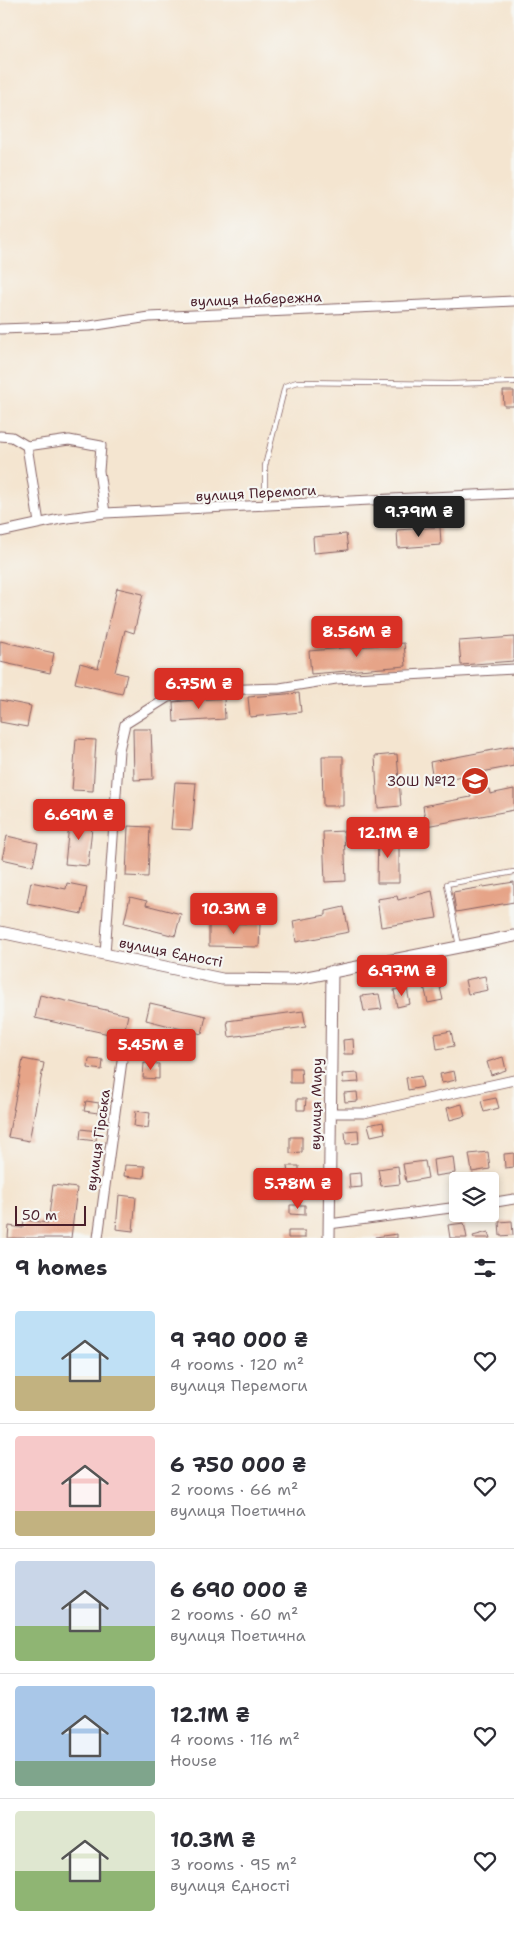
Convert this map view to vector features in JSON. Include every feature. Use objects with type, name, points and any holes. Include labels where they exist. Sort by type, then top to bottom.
[{"type":"street","name":"вулиця Набережна","points":[[0,330],[90,326],[149,317],[514,302]]},
{"type":"street","points":[[0,436],[12,437],[27,446],[69,440],[101,446],[99,471],[105,513]]},
{"type":"street","points":[[27,446],[39,523]]},
{"type":"street","name":"вулиця Перемоги","points":[[0,532],[39,523],[105,513],[514,494]]},
{"type":"street","points":[[105,954],[118,750],[125,724],[168,697],[210,691],[280,688],[336,679],[514,669]]},
{"type":"street","name":"вулиця Єдності","points":[[0,932],[222,978],[292,980],[514,936]]},
{"type":"street","name":"вулиця Миру","points":[[329,1238],[332,971]]},
{"type":"street","name":"вулиця Гірська","points":[[98,1238],[124,1046]]},
{"type":"street","points":[[331,1113],[364,1113],[514,1080]]},
{"type":"street","points":[[499,1202],[514,1199]]},
{"type":"street","points":[[329,1224],[449,1209]]},
{"type":"lane","points":[[265,506],[265,466],[285,386],[297,382],[449,384],[514,382]]},
{"type":"lane","points":[[459,946],[447,884],[514,872]]},
{"type":"building","points":[[503,391],[514,391],[514,406],[504,406]]},
{"type":"building","points":[[440,527],[441,545],[398,548],[397,530]]},
{"type":"building","points":[[346,534],[348,550],[314,553],[313,537]]},
{"type":"building","points":[[117,588],[143,594],[134,633],[125,630],[115,672],[127,675],[122,694],[75,683],[80,663],[98,668]]},
{"type":"building","points":[[514,637],[514,661],[461,665],[459,641]]},
{"type":"building","points":[[0,641],[54,653],[50,673],[0,662]]},
{"type":"building","points":[[404,643],[406,666],[311,674],[309,651]]},
{"type":"building","points":[[299,693],[301,712],[250,717],[248,697]]},
{"type":"building","points":[[224,698],[225,719],[174,722],[173,702]]},
{"type":"building","points":[[0,700],[31,706],[27,727],[0,722]]},
{"type":"building","points":[[133,729],[151,729],[153,779],[134,780]]},
{"type":"building","points":[[76,739],[96,740],[93,791],[72,790]]},
{"type":"building","name":"ЗОШ №12","points":[[514,746],[514,766],[482,772],[485,789],[489,789],[490,794],[514,789],[514,810],[426,826],[423,806],[471,797],[470,794],[473,794],[469,775],[433,781],[430,762]]},
{"type":"building","points":[[397,754],[401,806],[378,808],[375,756]]},
{"type":"building","points":[[322,756],[343,756],[343,806],[323,806]]},
{"type":"building","points":[[175,782],[196,783],[192,830],[171,829]]},
{"type":"building","points":[[70,815],[93,818],[88,866],[65,864]]},
{"type":"building","points":[[128,826],[150,827],[148,877],[126,876]]},
{"type":"building","points":[[344,831],[346,881],[325,882],[323,832]]},
{"type":"building","points":[[378,834],[399,834],[399,883],[377,883]]},
{"type":"building","points":[[7,836],[38,843],[33,866],[2,859]]},
{"type":"building","points":[[31,882],[66,889],[67,883],[87,887],[82,914],[27,903]]},
{"type":"building","points":[[514,882],[514,902],[456,912],[453,892]]},
{"type":"building","points":[[432,891],[437,918],[381,927],[377,899],[397,896],[398,900]]},
{"type":"building","points":[[130,897],[147,901],[146,905],[181,914],[175,936],[124,923]]},
{"type":"building","points":[[344,907],[349,932],[296,942],[293,921],[326,915],[326,911]]},
{"type":"building","points":[[209,922],[260,924],[259,947],[209,946]]},
{"type":"building","points":[[485,976],[488,990],[468,994],[465,980]]},
{"type":"building","points":[[439,983],[443,1000],[428,1003],[424,986]]},
{"type":"building","points":[[407,988],[410,1004],[397,1007],[394,990]]},
{"type":"building","points":[[379,994],[382,1009],[364,1011],[361,996]]},
{"type":"building","points":[[40,995],[128,1015],[123,1037],[35,1018]]},
{"type":"building","points":[[150,1003],[206,1016],[202,1034],[146,1020]]},
{"type":"building","points":[[303,1011],[306,1027],[229,1037],[227,1021]]},
{"type":"building","points":[[451,1031],[454,1046],[437,1049],[435,1034]]},
{"type":"building","points":[[353,1039],[354,1054],[344,1054],[343,1040]]},
{"type":"building","points":[[503,1057],[506,1070],[491,1075],[487,1062]]},
{"type":"building","points":[[23,1059],[44,1063],[29,1141],[8,1137]]},
{"type":"building","points":[[89,1059],[103,1060],[102,1070],[88,1068]]},
{"type":"building","points":[[144,1063],[159,1064],[159,1079],[143,1078]]},
{"type":"building","points":[[290,1068],[301,1068],[302,1083],[290,1083]]},
{"type":"building","points":[[454,1071],[456,1080],[442,1083],[440,1074]]},
{"type":"building","points":[[358,1073],[359,1082],[343,1083],[342,1074]]},
{"type":"building","points":[[421,1076],[423,1087],[408,1090],[406,1078]]},
{"type":"building","points":[[357,1092],[358,1101],[345,1102],[344,1093]]},
{"type":"building","points":[[496,1098],[499,1108],[484,1112],[481,1101]]},
{"type":"building","points":[[297,1099],[306,1099],[305,1110],[297,1110]]},
{"type":"building","points":[[86,1101],[99,1103],[98,1113],[84,1111]]},
{"type":"building","points":[[462,1104],[465,1116],[450,1120],[447,1108]]},
{"type":"building","points":[[136,1111],[150,1113],[148,1128],[134,1126]]},
{"type":"building","points":[[383,1122],[385,1133],[371,1136],[368,1125]]},
{"type":"building","points":[[81,1129],[97,1131],[96,1141],[80,1139]]},
{"type":"building","points":[[358,1130],[359,1143],[346,1144],[345,1131]]},
{"type":"building","points":[[290,1137],[302,1137],[302,1152],[290,1153]]},
{"type":"building","points":[[488,1152],[490,1169],[472,1172],[469,1154]]},
{"type":"building","points":[[514,1153],[514,1167],[505,1168],[504,1154]]},
{"type":"building","points":[[453,1157],[455,1172],[435,1176],[433,1160]]},
{"type":"building","points":[[425,1161],[428,1178],[406,1182],[403,1164]]},
{"type":"building","points":[[125,1165],[145,1166],[144,1178],[124,1176]]},
{"type":"building","points":[[287,1166],[299,1166],[299,1174],[304,1174],[305,1185],[290,1185]]},
{"type":"building","points":[[398,1166],[400,1184],[381,1186],[378,1169]]},
{"type":"building","points":[[361,1173],[362,1187],[350,1188],[349,1174]]},
{"type":"building","points":[[53,1185],[77,1188],[71,1238],[8,1238],[9,1226],[23,1228],[24,1220],[48,1223]]},
{"type":"building","points":[[119,1195],[136,1197],[133,1231],[116,1229]]},
{"type":"building","points":[[290,1205],[305,1205],[305,1215],[290,1214]]},
{"type":"building","points":[[512,1221],[513,1235],[500,1236],[499,1222]]},
{"type":"building","points":[[464,1223],[467,1238],[450,1238],[448,1225]]},
{"type":"building","points":[[288,1231],[305,1231],[305,1238],[288,1238]]},
{"type":"building","points":[[488,1232],[490,1238],[474,1238],[473,1236]]},
{"type":"building","points":[[397,1234],[397,1238],[375,1238],[375,1237]]},
{"type":"place","name":"ЗОШ №12","points":[[475,781]]}]
